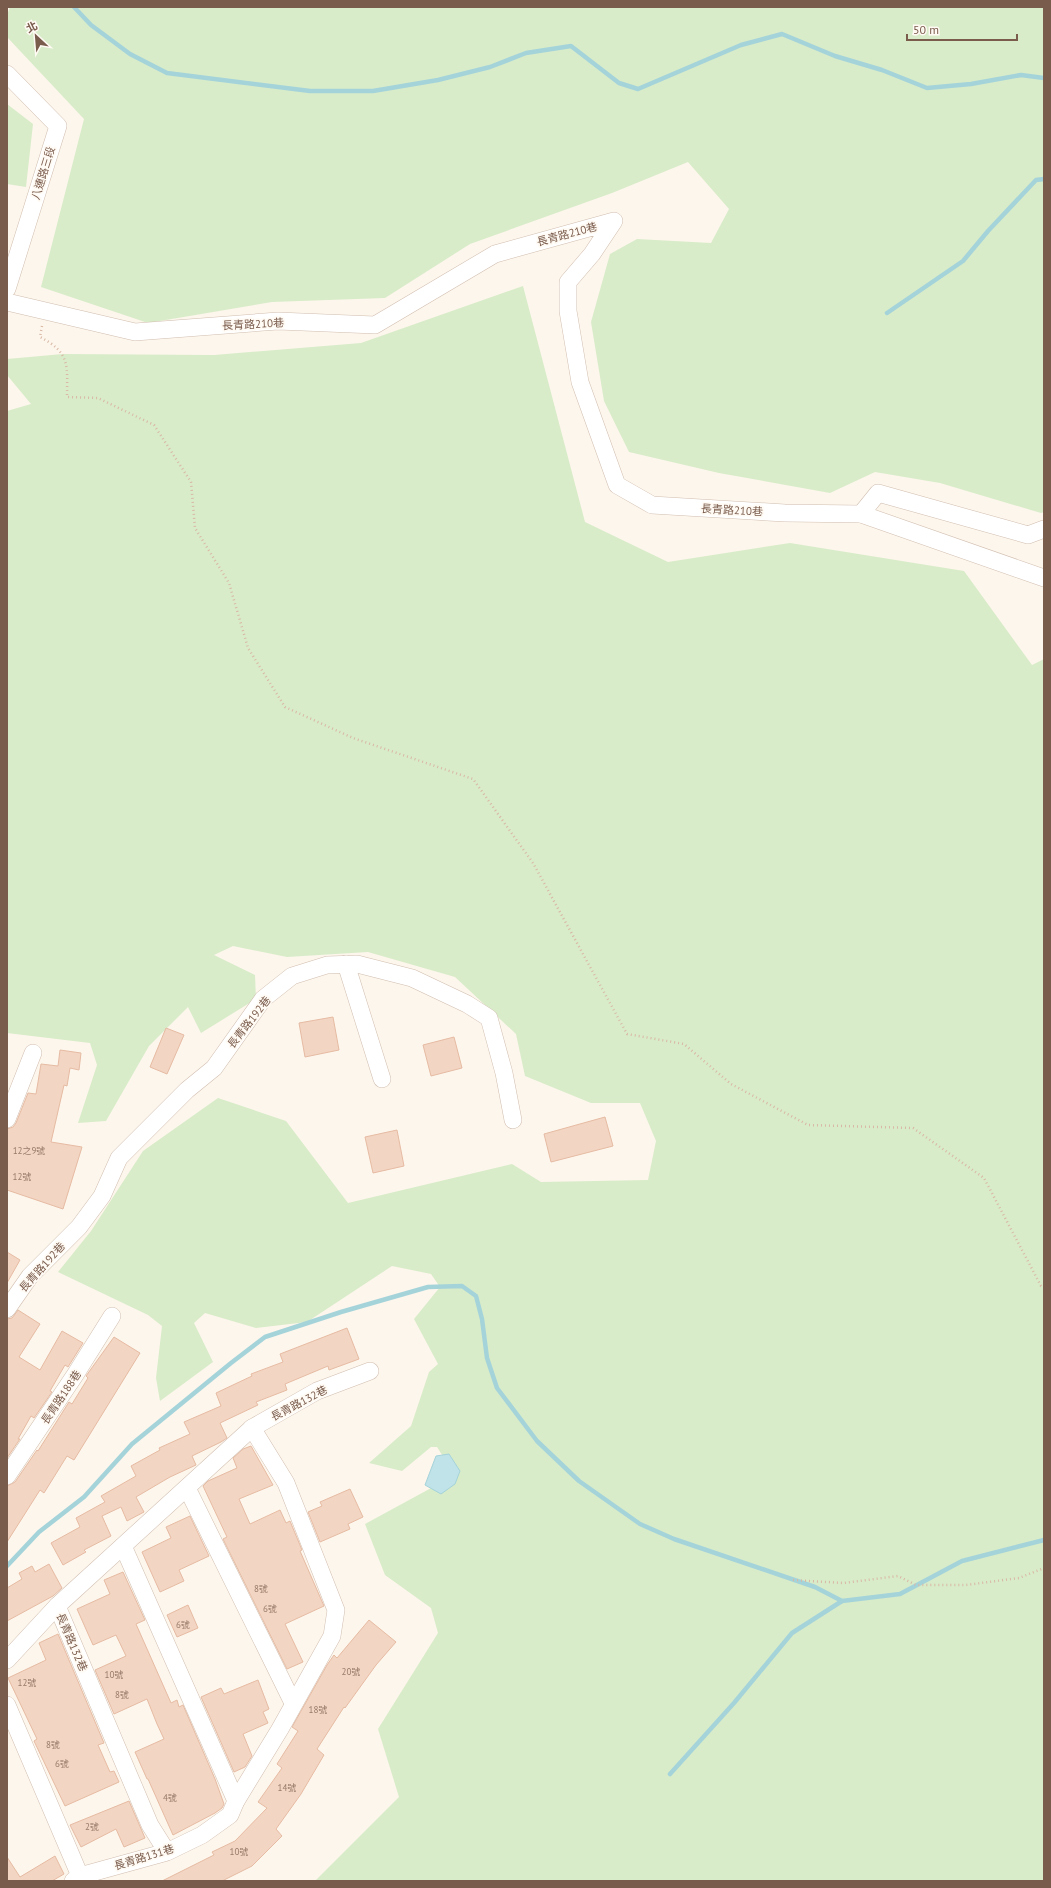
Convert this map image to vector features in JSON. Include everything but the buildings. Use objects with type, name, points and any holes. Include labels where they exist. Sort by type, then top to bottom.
[{"type":"street","name":"八連路三段","points":[[7,74],[58,126],[7,289]]},
{"type":"street","name":"長青路210巷","points":[[7,302],[135,332],[278,321],[375,325],[495,254],[614,221],[592,254],[568,282],[568,311],[580,382],[618,485],[652,505],[785,513],[861,514],[1044,578]]},
{"type":"street","points":[[861,514],[878,492],[1028,535],[1044,529]]},
{"type":"street","points":[[346,964],[382,1079]]},
{"type":"street","name":"長青路192巷","points":[[7,1308],[30,1276],[79,1227],[102,1196],[119,1158],[187,1090],[214,1068],[263,999],[292,976],[327,965],[357,964],[412,978],[467,1004],[489,1018],[504,1073],[513,1120]]},
{"type":"street","points":[[7,1119],[32,1053]]},
{"type":"street","name":"長青路188巷","points":[[7,1476],[75,1375],[112,1316]]},
{"type":"street","name":"長青路132巷","points":[[167,1852],[150,1825],[57,1606],[252,1428],[317,1391],[370,1371]]},
{"type":"street","points":[[252,1428],[286,1483],[336,1610],[332,1636],[293,1703]]},
{"type":"street","points":[[187,1488],[293,1703]]},
{"type":"street","points":[[123,1546],[236,1801]]},
{"type":"street","points":[[7,1660],[57,1606]]},
{"type":"street","name":"長青路131巷","points":[[76,1879],[167,1852],[202,1835],[230,1815],[236,1801],[280,1729],[293,1703]]},
{"type":"street","points":[[7,1705],[76,1879]]},
{"type":"path","points":[[44,310],[40,337],[55,344],[67,361],[67,397],[98,398],[154,425],[192,482],[195,528],[229,583],[248,648],[285,707],[353,738],[473,779],[533,864],[628,1034],[684,1044],[731,1084],[808,1125],[913,1128],[984,1178],[1042,1286],[1044,1287]]},
{"type":"path","points":[[794,1580],[844,1583],[898,1576],[916,1585],[966,1585],[1019,1578],[1044,1568]]},
{"type":"green space","points":[[10,7],[1044,7],[1044,512],[1041,513],[940,483],[875,472],[830,493],[719,473],[629,452],[604,401],[591,322],[610,254],[637,239],[711,243],[729,209],[688,162],[612,193],[470,244],[385,298],[272,302],[148,323],[41,287],[84,119],[7,37],[7,15]]},
{"type":"green space","points":[[7,104],[33,124],[26,187],[7,184]]},
{"type":"green space","points":[[523,286],[585,522],[668,562],[790,543],[964,571],[1032,665],[1044,659],[1044,1881],[315,1881],[399,1797],[378,1729],[438,1633],[431,1608],[385,1575],[365,1524],[455,1475],[437,1447],[431,1447],[402,1471],[369,1463],[411,1426],[429,1372],[438,1364],[414,1319],[440,1287],[431,1274],[392,1266],[307,1322],[256,1328],[205,1313],[194,1323],[213,1362],[160,1401],[156,1378],[162,1326],[148,1315],[58,1272],[91,1231],[143,1151],[218,1098],[286,1121],[348,1203],[512,1164],[541,1182],[648,1180],[656,1141],[640,1103],[591,1103],[525,1076],[516,1034],[455,977],[368,952],[287,957],[233,946],[214,955],[255,975],[256,999],[201,1033],[188,1007],[149,1046],[106,1121],[78,1123],[97,1065],[90,1043],[7,1033],[7,411],[31,404],[7,375],[7,359],[63,354],[214,355],[361,343]]},
{"type":"water","points":[[449,1454],[460,1471],[455,1484],[441,1494],[425,1485],[436,1456]]},
{"type":"waterway","points":[[74,7],[91,25],[130,54],[167,73],[310,91],[373,91],[438,80],[490,67],[526,53],[571,46],[619,83],[638,89],[741,45],[782,34],[835,56],[882,70],[927,88],[971,84],[1021,75],[1044,78]]},
{"type":"waterway","points":[[887,313],[963,261],[988,231],[1036,180],[1044,179]]},
{"type":"waterway","points":[[7,1566],[39,1532],[84,1497],[132,1444],[265,1337],[341,1312],[428,1287],[462,1286],[476,1296],[482,1319],[487,1358],[497,1388],[537,1441],[579,1481],[640,1524],[674,1539],[815,1587],[842,1601],[900,1594],[962,1561],[1044,1540]]},
{"type":"waterway","points":[[670,1774],[734,1703],[792,1633],[842,1601]]}]
